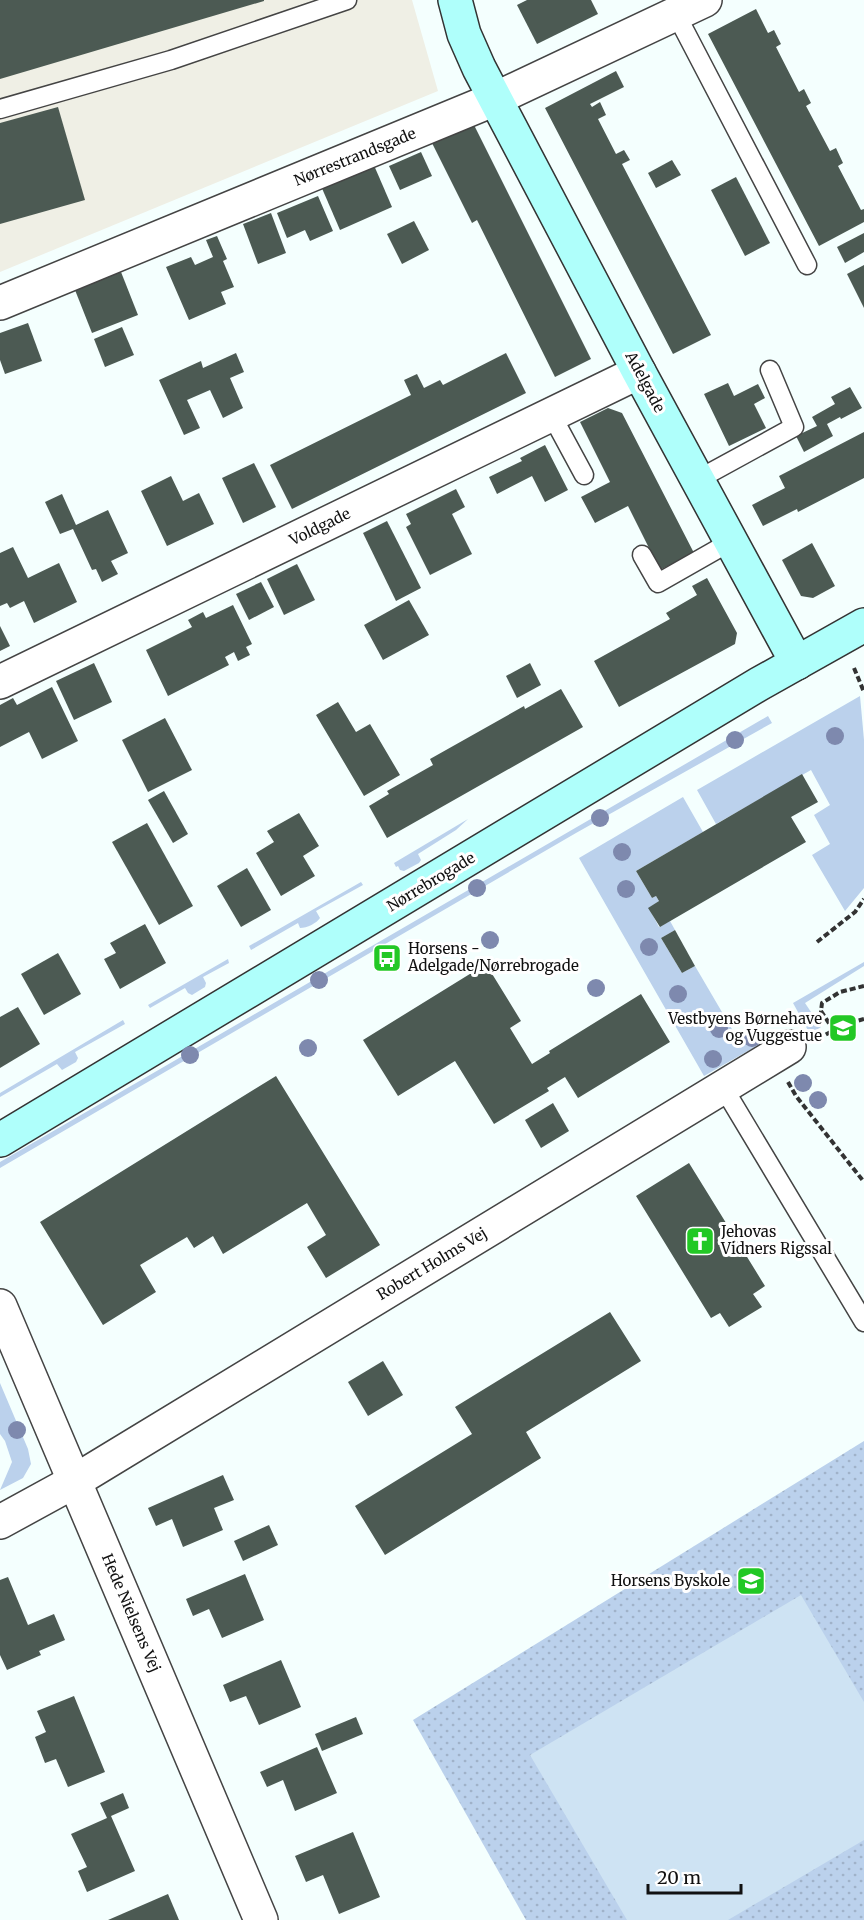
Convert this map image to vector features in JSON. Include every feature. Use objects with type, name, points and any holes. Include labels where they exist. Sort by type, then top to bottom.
[{"type":"street","name":"Adelgade","points":[[455,0],[464,33],[495,99],[730,542],[797,663]]},
{"type":"street","name":"Nørrestrandsgade","points":[[0,303],[495,99],[705,0]]},
{"type":"street","name":"Voldgade","points":[[0,682],[639,372]]},
{"type":"street","name":"Nørrebrogade","points":[[0,1140],[797,663],[864,626]]},
{"type":"street","name":"Robert Holms Vej","points":[[0,1522],[75,1480],[781,1052]]},
{"type":"street","name":"Hede Nielsens Vej","points":[[0,1306],[261,1920]]},
{"type":"lane","points":[[0,109],[171,60],[347,0]]},
{"type":"lane","points":[[676,14],[807,265]]},
{"type":"lane","points":[[698,480],[794,427],[770,370]]},
{"type":"lane","points":[[551,414],[584,475]]},
{"type":"lane","points":[[642,555],[658,583],[730,542]]},
{"type":"lane","points":[[723,1087],[864,1323]]},
{"type":"path","points":[[818,942],[855,912],[864,899]]},
{"type":"path","points":[[834,1031],[821,1011],[822,1003],[840,992],[864,986]]},
{"type":"path","points":[[864,1019],[843,1025],[812,1043],[781,1052],[796,1096],[864,1182]]},
{"type":"shaded area","points":[[0,0],[412,0],[438,91],[0,272]]},
{"type":"shaded area","points":[[860,696],[864,740],[864,888],[845,911],[812,855],[830,844],[814,815],[830,805],[811,770],[716,824],[697,790]]},
{"type":"shaded area","points":[[768,716],[772,723],[576,833],[0,1168],[0,1162]]},
{"type":"shaded area","points":[[683,797],[703,832],[636,871],[652,898],[656,896],[659,901],[649,908],[659,927],[670,921],[675,930],[661,938],[682,973],[695,966],[736,1036],[756,1024],[762,1035],[760,1044],[704,1076],[579,858]]},
{"type":"shaded area","points":[[468,819],[456,830],[418,854],[421,860],[419,863],[404,871],[396,867],[394,863]]},
{"type":"shaded area","points":[[361,882],[363,885],[316,911],[320,918],[314,923],[300,928],[298,923],[251,950],[249,946]]},
{"type":"shaded area","points":[[228,959],[229,963],[203,977],[205,987],[192,995],[185,988],[150,1008],[148,1005]]},
{"type":"shaded area","points":[[864,962],[864,966],[805,1003],[821,1027],[810,1034],[793,1003]]},
{"type":"shaded area","points":[[123,1020],[125,1024],[75,1052],[78,1058],[76,1062],[62,1070],[57,1064],[0,1097],[0,1093]]},
{"type":"shaded area","points":[[0,1383],[28,1449],[31,1464],[23,1478],[0,1490],[12,1462],[5,1441],[0,1434]]},
{"type":"shaded area","name":"Horsens Byskole","points":[[864,1441],[864,1920],[526,1920],[413,1720]]},
{"type":"shaded area","points":[[801,1595],[864,1702],[864,1840],[728,1920],[627,1920],[530,1755]]},
{"type":"building","points":[[0,0],[264,0],[264,1],[0,79]]},
{"type":"building","points":[[527,0],[591,0],[598,14],[537,44],[517,5]]},
{"type":"building","points":[[756,9],[768,33],[774,30],[781,44],[776,47],[799,92],[804,89],[811,103],[806,106],[830,151],[836,148],[843,163],[838,166],[861,210],[864,209],[864,222],[819,246],[708,34]]},
{"type":"building","points":[[616,71],[624,87],[590,104],[592,107],[600,102],[606,115],[598,119],[616,154],[624,150],[630,160],[622,164],[711,335],[673,354],[545,108]]},
{"type":"building","points":[[58,107],[85,200],[0,224],[0,123]]},
{"type":"building","points":[[472,121],[591,359],[555,377],[477,220],[472,223],[431,141]]},
{"type":"building","points":[[421,152],[432,176],[400,190],[389,166]]},
{"type":"building","points":[[672,160],[681,175],[656,188],[648,173]]},
{"type":"building","points":[[373,163],[392,207],[340,230],[321,186]]},
{"type":"building","points":[[736,177],[770,243],[745,256],[711,190]]},
{"type":"building","points":[[318,196],[333,231],[310,241],[305,230],[287,238],[277,213]]},
{"type":"building","points":[[271,213],[286,253],[258,264],[243,224]]},
{"type":"building","points":[[414,221],[429,250],[402,264],[387,234]]},
{"type":"building","points":[[864,233],[864,252],[845,263],[837,247]]},
{"type":"building","points":[[217,236],[227,259],[223,261],[234,287],[221,292],[226,304],[189,320],[166,267],[191,257],[195,265],[213,257],[206,240]]},
{"type":"building","points":[[864,265],[864,308],[847,274]]},
{"type":"building","points":[[121,272],[138,315],[92,333],[75,290]]},
{"type":"building","points":[[28,323],[42,361],[5,374],[0,360],[0,333]]},
{"type":"building","points":[[122,327],[134,355],[105,367],[94,339]]},
{"type":"building","points":[[236,353],[244,372],[230,378],[243,408],[223,418],[210,390],[187,400],[200,428],[184,435],[159,380],[201,361],[203,368]]},
{"type":"building","points":[[506,353],[526,393],[292,509],[270,465],[411,395],[404,380],[417,374],[424,388],[440,380],[443,385]]},
{"type":"building","points":[[728,383],[734,396],[758,384],[765,398],[754,404],[766,428],[729,446],[704,394]]},
{"type":"building","points":[[850,387],[862,408],[827,424],[833,436],[804,452],[796,436],[817,426],[812,417],[835,404],[831,397]]},
{"type":"building","points":[[608,408],[622,413],[694,553],[660,570],[628,506],[595,523],[581,497],[610,482],[580,422]]},
{"type":"building","points":[[864,432],[864,478],[798,512],[797,509],[763,526],[752,505],[785,488],[779,476]]},
{"type":"building","points":[[545,445],[568,490],[545,502],[532,476],[497,494],[489,477],[522,461],[520,458]]},
{"type":"building","points":[[254,463],[276,507],[243,523],[222,478]]},
{"type":"building","points":[[171,476],[183,501],[199,493],[214,524],[167,546],[141,491]]},
{"type":"building","points":[[456,489],[465,507],[452,514],[472,554],[430,575],[406,527],[411,524],[406,514]]},
{"type":"building","points":[[62,494],[76,525],[108,510],[128,553],[111,561],[118,574],[102,582],[96,569],[92,570],[73,529],[60,534],[45,502]]},
{"type":"building","points":[[387,521],[421,588],[396,601],[363,533]]},
{"type":"building","points":[[812,543],[835,586],[813,598],[801,596],[782,560]]},
{"type":"building","points":[[13,547],[28,578],[59,563],[77,602],[34,623],[24,601],[10,608],[7,603],[0,606],[0,553]]},
{"type":"building","points":[[297,564],[315,600],[284,615],[267,579]]},
{"type":"building","points":[[707,578],[737,633],[735,644],[619,707],[594,661],[670,619],[666,613],[697,595],[692,586]]},
{"type":"building","points":[[261,582],[274,607],[249,620],[236,594]]},
{"type":"building","points":[[409,600],[429,635],[383,660],[364,625]]},
{"type":"building","points":[[233,605],[252,644],[246,647],[250,655],[238,661],[234,652],[225,657],[229,665],[168,696],[146,650],[192,627],[188,620],[203,612],[206,618]]},
{"type":"building","points":[[0,626],[10,646],[0,651]]},
{"type":"building","points":[[94,663],[112,702],[74,720],[56,681]]},
{"type":"building","points":[[530,663],[541,685],[517,698],[506,676]]},
{"type":"building","points":[[52,687],[78,741],[42,759],[29,732],[0,747],[0,705],[13,698],[17,705]]},
{"type":"building","points":[[561,689],[583,727],[387,838],[369,806],[389,794],[387,791],[433,765],[430,759],[524,706],[525,709]]},
{"type":"building","points":[[338,702],[356,732],[370,724],[400,775],[364,796],[316,715]]},
{"type":"building","points":[[165,718],[192,770],[148,792],[122,740]]},
{"type":"building","points":[[802,774],[818,802],[791,817],[806,842],[660,927],[648,908],[659,901],[656,896],[652,898],[636,871]]},
{"type":"building","points":[[164,791],[188,834],[173,843],[148,800]]},
{"type":"building","points":[[299,813],[319,846],[303,856],[315,876],[281,896],[256,853],[274,842],[267,831]]},
{"type":"building","points":[[147,823],[193,906],[159,925],[112,842]]},
{"type":"building","points":[[247,868],[271,910],[241,927],[217,886]]},
{"type":"building","points":[[145,924],[166,963],[120,989],[104,959],[116,953],[110,943]]},
{"type":"building","points":[[675,930],[695,966],[682,973],[661,938]]},
{"type":"building","points":[[58,953],[81,994],[44,1015],[21,974]]},
{"type":"building","points":[[486,964],[521,1021],[510,1028],[532,1064],[641,994],[670,1042],[578,1098],[565,1077],[547,1088],[549,1091],[494,1124],[455,1061],[398,1096],[363,1040]]},
{"type":"building","points":[[18,1007],[40,1044],[0,1068],[0,1017]]},
{"type":"building","points":[[276,1076],[380,1245],[326,1278],[307,1247],[326,1235],[307,1203],[223,1254],[213,1236],[194,1248],[187,1237],[140,1265],[156,1292],[103,1325],[40,1222]]},
{"type":"building","points":[[553,1103],[569,1131],[541,1148],[525,1120]]},
{"type":"building","name":"Jehovas Vidners Rigssal","points":[[689,1163],[765,1286],[753,1294],[762,1307],[729,1327],[720,1313],[711,1318],[636,1196]]},
{"type":"building","points":[[610,1312],[641,1361],[526,1432],[541,1458],[385,1555],[355,1506],[472,1434],[455,1407]]},
{"type":"building","points":[[383,1361],[403,1395],[368,1416],[348,1382]]},
{"type":"building","points":[[223,1475],[234,1500],[214,1508],[223,1530],[183,1547],[172,1519],[156,1526],[148,1508]]},
{"type":"building","points":[[269,1525],[278,1545],[243,1561],[234,1541]]},
{"type":"building","points":[[245,1574],[264,1620],[222,1638],[209,1609],[193,1616],[186,1599]]},
{"type":"building","points":[[8,1577],[28,1625],[54,1614],[65,1640],[39,1651],[41,1655],[7,1670],[0,1655],[0,1580]]},
{"type":"building","points":[[281,1660],[301,1707],[259,1725],[246,1696],[230,1702],[223,1685]]},
{"type":"building","points":[[74,1696],[105,1772],[68,1787],[56,1759],[45,1763],[35,1737],[46,1732],[37,1711]]},
{"type":"building","points":[[356,1717],[363,1734],[322,1751],[315,1734]]},
{"type":"building","points":[[317,1747],[337,1793],[295,1811],[283,1780],[267,1787],[260,1772]]},
{"type":"building","points":[[123,1793],[129,1808],[111,1816],[135,1871],[87,1892],[78,1871],[87,1867],[71,1834],[107,1818],[100,1803]]},
{"type":"building","points":[[353,1832],[380,1897],[339,1914],[323,1875],[306,1882],[295,1856]]},
{"type":"building","points":[[168,1894],[179,1920],[108,1920]]},
{"type":"place","name":"Horsens - Adelgade/Nørrebrogade","points":[[387,958]]},
{"type":"place","name":"Vestbyens Børnehave og Vuggestue","points":[[843,1028]]},
{"type":"place","name":"Jehovas Vidners Rigssal","points":[[700,1241]]},
{"type":"place","name":"Horsens Byskole","points":[[751,1581]]}]
